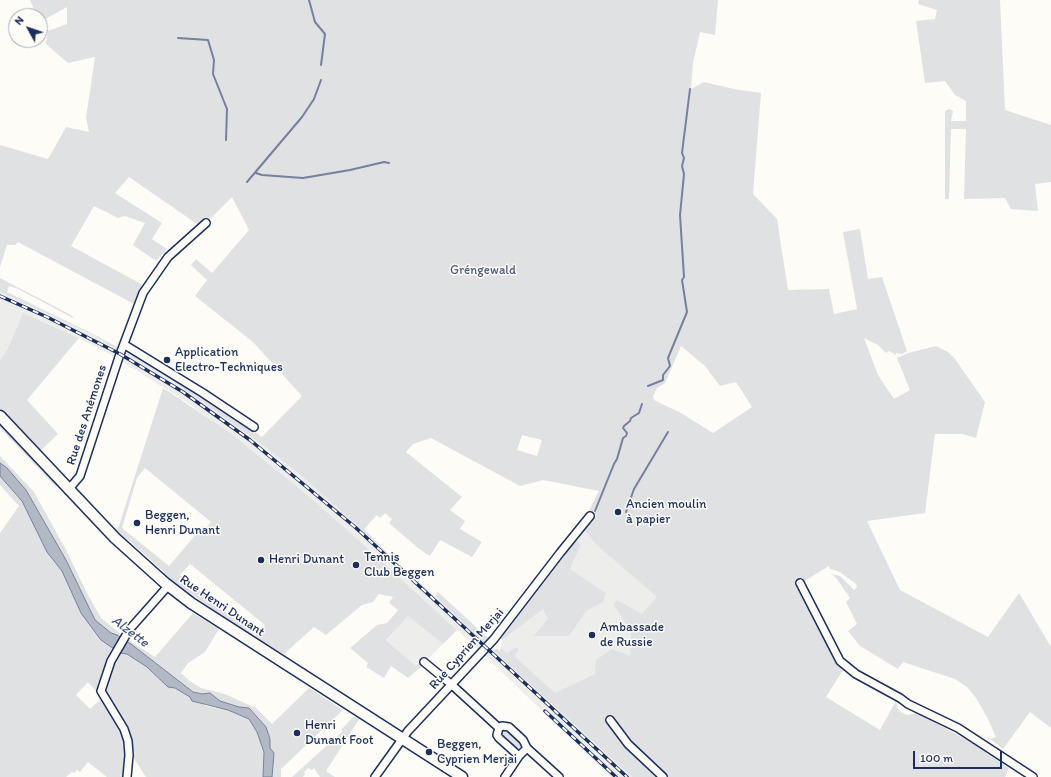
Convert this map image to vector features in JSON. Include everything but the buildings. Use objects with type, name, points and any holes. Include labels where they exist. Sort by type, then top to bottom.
[{"type":"main road","name":"Rue Henri Dunant","points":[[0,416],[132,554],[168,586],[198,607],[462,777]]},
{"type":"street","name":"Rue des Anémones","points":[[69,489],[80,476],[137,307],[151,280],[168,257],[206,223]]},
{"type":"street","points":[[125,345],[203,393],[254,427]]},
{"type":"street","name":"Rue Cyprien Merjai","points":[[375,777],[402,739],[494,639],[560,552],[590,516]]},
{"type":"street","points":[[800,583],[840,661],[862,678],[900,698],[908,704],[958,728],[1033,777]]},
{"type":"street","points":[[127,777],[129,755],[126,735],[101,691],[111,661],[129,630],[168,586]]},
{"type":"street","points":[[424,662],[452,685],[499,728]]},
{"type":"street","points":[[610,720],[628,744],[664,777]]},
{"type":"street","points":[[499,728],[502,726],[509,727],[523,740],[527,748],[558,777]]},
{"type":"street","points":[[499,728],[497,735],[499,738],[519,756]]},
{"type":"street","points":[[505,777],[519,756],[527,748]]},
{"type":"shaded area","points":[[0,292],[93,335],[167,377],[260,443],[298,473],[391,556],[632,777],[611,777],[479,650],[344,527],[258,455],[185,401],[115,357],[79,338],[23,313],[7,350],[0,360]]},
{"type":"shaded area","name":"Alzette","points":[[0,463],[7,468],[26,490],[66,560],[95,620],[111,633],[131,644],[193,692],[202,694],[210,693],[220,701],[239,707],[249,708],[266,727],[270,739],[270,748],[274,753],[272,777],[263,777],[264,752],[257,732],[249,719],[228,710],[192,701],[190,697],[175,688],[168,687],[147,667],[127,654],[120,653],[101,640],[81,613],[62,571],[47,552],[22,501],[0,476]]},
{"type":"shaded area","points":[[586,525],[698,622],[564,711],[501,648],[502,640],[500,637]]},
{"type":"shaded area","points":[[408,615],[443,644],[421,665],[419,663],[416,666],[386,640]]},
{"type":"green space","name":"Gréngewald","points":[[30,0],[718,0],[715,35],[700,32],[693,63],[691,89],[704,82],[761,93],[753,194],[777,219],[788,290],[829,289],[834,314],[857,309],[843,232],[860,229],[868,279],[882,277],[907,351],[902,354],[896,353],[896,355],[889,351],[886,353],[878,345],[864,338],[878,375],[894,399],[910,390],[897,358],[908,353],[936,346],[948,352],[955,359],[985,402],[976,438],[963,434],[935,434],[925,513],[867,521],[900,590],[988,637],[1019,593],[1051,647],[1051,728],[1030,712],[1003,749],[990,739],[996,737],[976,698],[967,687],[955,679],[903,662],[898,669],[860,646],[848,631],[857,624],[846,602],[850,598],[836,578],[831,574],[840,576],[854,590],[857,587],[856,584],[840,572],[830,569],[829,566],[798,585],[837,662],[843,670],[826,697],[880,730],[896,701],[898,709],[902,713],[908,715],[916,713],[925,717],[972,743],[1009,768],[1005,777],[632,777],[494,651],[497,648],[499,651],[501,648],[507,653],[517,647],[519,649],[514,656],[555,693],[595,674],[596,660],[612,649],[630,656],[631,632],[614,605],[617,600],[642,614],[657,597],[598,546],[583,529],[590,516],[587,514],[599,491],[543,480],[520,486],[431,438],[413,444],[406,452],[462,497],[450,510],[465,521],[460,529],[482,542],[472,557],[440,540],[430,556],[418,548],[389,523],[392,519],[385,513],[380,518],[377,515],[364,529],[391,556],[298,473],[260,443],[167,377],[123,352],[128,350],[211,400],[262,437],[302,396],[253,342],[195,296],[207,280],[191,265],[196,259],[212,273],[249,230],[232,197],[206,223],[197,224],[129,177],[115,193],[162,223],[152,239],[167,249],[156,261],[133,245],[145,223],[125,216],[118,218],[94,206],[71,246],[143,285],[134,304],[18,242],[15,245],[7,245],[0,267],[0,145],[48,159],[66,127],[89,132],[86,118],[95,57],[68,63],[48,46],[48,31],[67,24],[67,7],[48,18],[48,8],[34,8]],"holes":[[[681,346],[705,366],[720,386],[736,382],[752,407],[713,433],[681,413],[654,400],[653,397],[657,388],[665,383]],[[522,435],[542,440],[537,456],[517,450]]]},
{"type":"green space","points":[[919,0],[1000,0],[1005,110],[1051,125],[1051,182],[1035,184],[1038,211],[1011,209],[1005,198],[964,199],[966,129],[951,129],[949,199],[945,199],[945,111],[949,109],[953,111],[951,121],[966,121],[966,101],[955,95],[945,81],[925,83],[916,21],[935,19],[937,10],[918,4]]},
{"type":"green space","points":[[0,278],[71,315],[75,319],[16,288],[9,286],[7,292],[93,334],[119,348],[118,350],[93,335],[0,292]]},
{"type":"green space","points":[[23,313],[79,338],[27,400],[58,434],[34,457],[59,484],[56,487],[0,428],[0,360],[7,350]]},
{"type":"green space","points":[[163,388],[229,432],[295,485],[344,527],[457,630],[443,644],[408,616],[386,640],[416,666],[419,663],[422,666],[408,678],[391,666],[384,678],[366,667],[368,663],[350,648],[377,625],[387,623],[398,610],[389,603],[393,597],[379,594],[373,602],[362,605],[326,635],[314,627],[284,654],[255,638],[176,584],[171,588],[158,578],[164,572],[128,540],[123,546],[108,531],[112,527],[118,529]],"holes":[[[145,468],[211,522],[206,528],[203,526],[169,566],[122,528],[137,478]],[[190,564],[265,625],[256,636],[180,575]]]},
{"type":"green space","points":[[0,456],[34,492],[101,618],[122,635],[160,589],[166,594],[131,631],[127,639],[155,657],[193,613],[219,629],[205,652],[188,663],[181,673],[191,682],[201,688],[225,694],[256,708],[272,724],[309,688],[343,710],[281,769],[281,777],[272,777],[274,753],[270,748],[270,739],[266,727],[249,708],[239,707],[220,701],[210,693],[202,694],[193,692],[131,644],[111,633],[95,620],[66,560],[26,490],[7,468],[0,463]]},
{"type":"green space","points":[[0,476],[22,501],[47,552],[62,571],[81,613],[120,653],[127,654],[147,667],[168,687],[175,688],[206,706],[228,710],[249,719],[257,732],[264,752],[263,777],[146,777],[133,757],[126,755],[124,777],[107,777],[88,762],[80,772],[77,770],[66,777],[0,777],[0,533],[19,506],[0,485]],"holes":[[[88,682],[102,698],[90,709],[76,695]]]},
{"type":"green space","points":[[574,539],[581,544],[570,569],[606,593],[603,602],[586,611],[569,636],[534,636],[548,619],[543,609],[502,640],[500,637]]},
{"type":"green space","points":[[438,592],[490,640],[486,644],[435,596]]},
{"type":"green space","points":[[353,717],[360,718],[326,771],[335,777],[320,777],[314,768],[312,770],[308,768],[304,772],[305,774],[303,777],[292,777],[343,731],[341,730]]},
{"type":"green space","points":[[502,729],[507,730],[521,742],[520,748],[515,748],[501,736],[500,731]]},
{"type":"waterway","points":[[309,0],[315,22],[325,34],[321,65]]},
{"type":"waterway","points":[[178,38],[208,40],[214,60],[213,74],[227,109],[226,140]]},
{"type":"waterway","points":[[247,182],[302,117],[314,99],[321,80]]},
{"type":"waterway","points":[[648,386],[663,380],[663,375],[670,366],[668,358],[687,312],[682,280],[684,277],[680,215],[684,174],[682,166],[684,158],[682,153],[690,89]]},
{"type":"waterway","points":[[256,173],[262,175],[303,178],[350,170],[384,162],[389,163]]},
{"type":"waterway","points":[[595,511],[617,459],[623,438],[626,436],[627,433],[623,428],[631,418],[639,413],[642,404]]},
{"type":"waterway","points":[[626,512],[634,489],[668,432]]},
{"type":"railway","points":[[0,296],[47,317],[120,354],[183,392],[250,440],[355,527],[627,777]]},
{"type":"railway","points":[[545,711],[616,777]]},
{"type":"place","name":"Application Electro-Techniques","points":[[167,360]]},
{"type":"place","name":"Ancien moulin à papier","points":[[618,512]]},
{"type":"place","name":"Beggen, Henri Dunant","points":[[137,523]]},
{"type":"place","name":"Henri Dunant","points":[[261,560]]},
{"type":"place","name":"Tennis Club Beggen","points":[[356,565]]},
{"type":"place","name":"Ambassade de Russie","points":[[592,635]]},
{"type":"place","name":"Henri Dunant Foot","points":[[297,733]]},
{"type":"place","name":"Beggen, Cyprien Merjai","points":[[429,752]]}]
